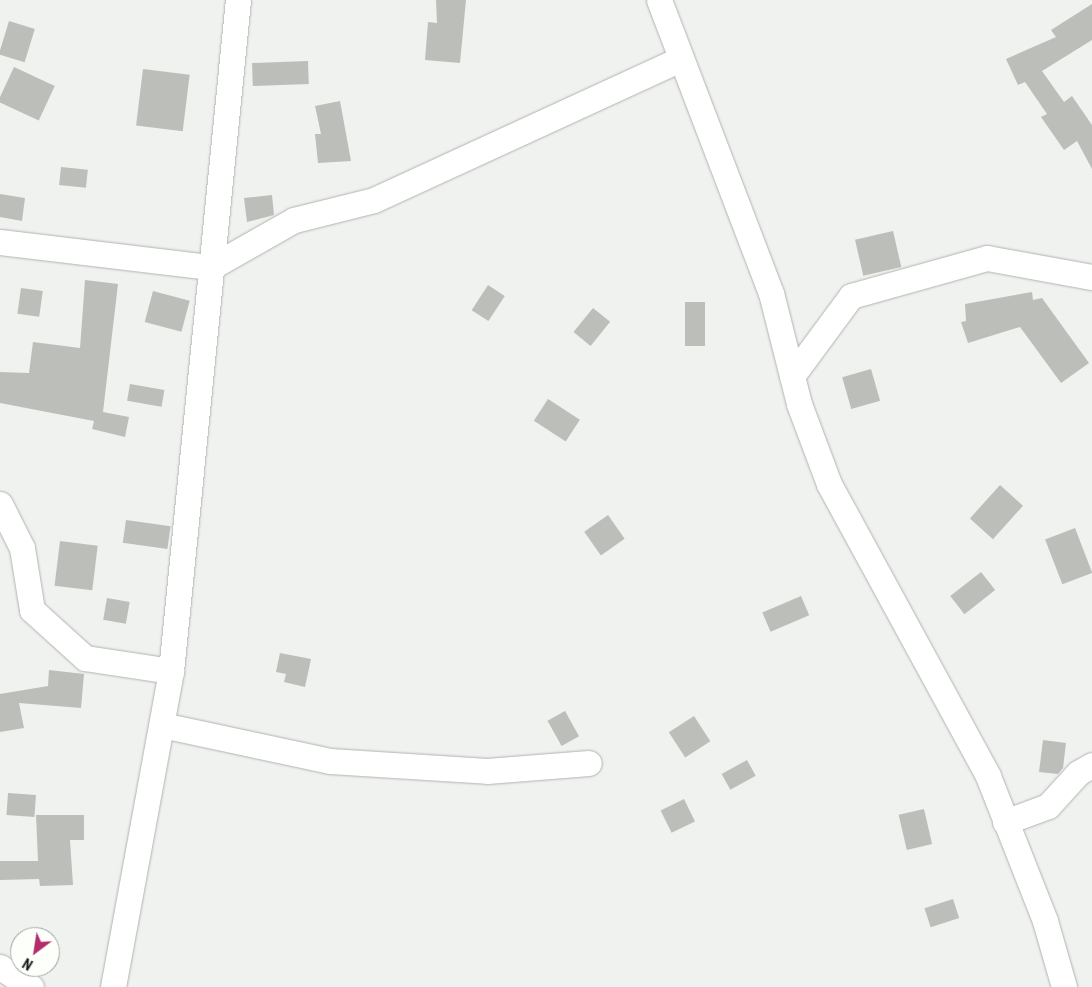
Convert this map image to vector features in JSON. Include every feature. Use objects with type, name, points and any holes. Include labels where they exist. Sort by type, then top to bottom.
[{"type":"street","points":[[113,987],[171,671],[238,0]]},
{"type":"street","points":[[659,0],[771,293],[792,376],[829,484],[988,776],[1045,922],[1064,987]]},
{"type":"street","points":[[0,242],[211,267],[294,220],[374,200],[680,59]]},
{"type":"street","points":[[792,376],[850,296],[987,258],[1092,277]]},
{"type":"street","points":[[0,504],[22,548],[32,610],[84,658],[171,671]]},
{"type":"street","points":[[162,725],[330,761],[488,771],[589,763]]},
{"type":"street","points":[[1006,822],[1048,806],[1078,773],[1092,765]]},
{"type":"street","points":[[0,967],[31,987]]},
{"type":"building","points":[[436,0],[466,0],[460,63],[425,60],[428,22],[437,23]]},
{"type":"building","points":[[1092,4],[1092,40],[1042,71],[1064,102],[1072,96],[1092,125],[1092,169],[1077,141],[1064,150],[1041,117],[1047,114],[1025,82],[1018,85],[1006,59],[1056,37],[1051,30]]},
{"type":"building","points":[[9,21],[35,29],[25,62],[0,55]]},
{"type":"building","points":[[308,61],[309,84],[253,86],[252,63]]},
{"type":"building","points":[[14,67],[55,86],[39,120],[0,102],[0,97]]},
{"type":"building","points":[[143,69],[190,75],[183,131],[136,126]]},
{"type":"building","points":[[340,101],[351,161],[318,163],[315,134],[321,134],[315,106]]},
{"type":"building","points":[[61,167],[88,170],[86,188],[59,185]]},
{"type":"building","points":[[0,194],[25,198],[22,221],[0,217]]},
{"type":"building","points":[[272,195],[274,215],[247,222],[244,198]]},
{"type":"building","points":[[893,231],[901,267],[863,276],[855,240]]},
{"type":"building","points":[[85,280],[118,284],[103,412],[129,417],[125,437],[92,429],[94,421],[0,403],[0,372],[29,373],[33,342],[80,348]]},
{"type":"building","points":[[488,285],[505,296],[488,321],[472,310]]},
{"type":"building","points":[[21,288],[43,291],[39,317],[17,314]]},
{"type":"building","points":[[153,291],[190,301],[181,332],[145,322]]},
{"type":"building","points":[[1032,292],[1033,300],[1042,298],[1089,363],[1061,383],[1020,327],[968,343],[961,322],[966,321],[965,304]]},
{"type":"building","points":[[685,302],[705,302],[705,346],[685,346]]},
{"type":"building","points":[[593,308],[610,322],[591,346],[573,332]]},
{"type":"building","points":[[871,369],[880,401],[851,409],[842,377]]},
{"type":"building","points":[[130,384],[164,390],[162,407],[127,401]]},
{"type":"building","points":[[548,399],[580,420],[566,442],[534,421]]},
{"type":"building","points":[[1000,485],[1023,506],[993,539],[970,518]]},
{"type":"building","points":[[608,515],[625,539],[601,555],[584,532]]},
{"type":"building","points":[[126,520],[171,526],[167,549],[123,543]]},
{"type":"building","points":[[1075,528],[1092,573],[1062,584],[1045,539]]},
{"type":"building","points":[[60,541],[98,546],[92,590],[55,586]]},
{"type":"building","points":[[981,572],[995,590],[964,614],[950,596]]},
{"type":"building","points":[[801,596],[809,615],[771,632],[762,612]]},
{"type":"building","points":[[107,598],[130,602],[126,624],[103,620]]},
{"type":"building","points":[[280,653],[311,659],[305,687],[284,682],[286,674],[276,672]]},
{"type":"building","points":[[49,670],[84,674],[81,708],[19,703],[24,728],[0,732],[0,694],[48,686]]},
{"type":"building","points":[[565,711],[579,736],[562,746],[548,721]]},
{"type":"building","points":[[694,716],[710,741],[685,757],[669,732]]},
{"type":"building","points":[[1043,740],[1066,743],[1063,768],[1058,774],[1039,772]]},
{"type":"building","points":[[747,760],[756,776],[730,790],[722,774]]},
{"type":"building","points":[[8,793],[36,795],[34,817],[6,815]]},
{"type":"building","points":[[684,799],[695,821],[672,833],[661,810]]},
{"type":"building","points":[[924,809],[932,844],[907,850],[899,815]]},
{"type":"building","points":[[36,815],[84,815],[84,840],[70,840],[73,885],[40,886],[39,879],[0,880],[0,861],[38,861]]},
{"type":"building","points":[[953,899],[959,918],[931,927],[924,908]]}]
